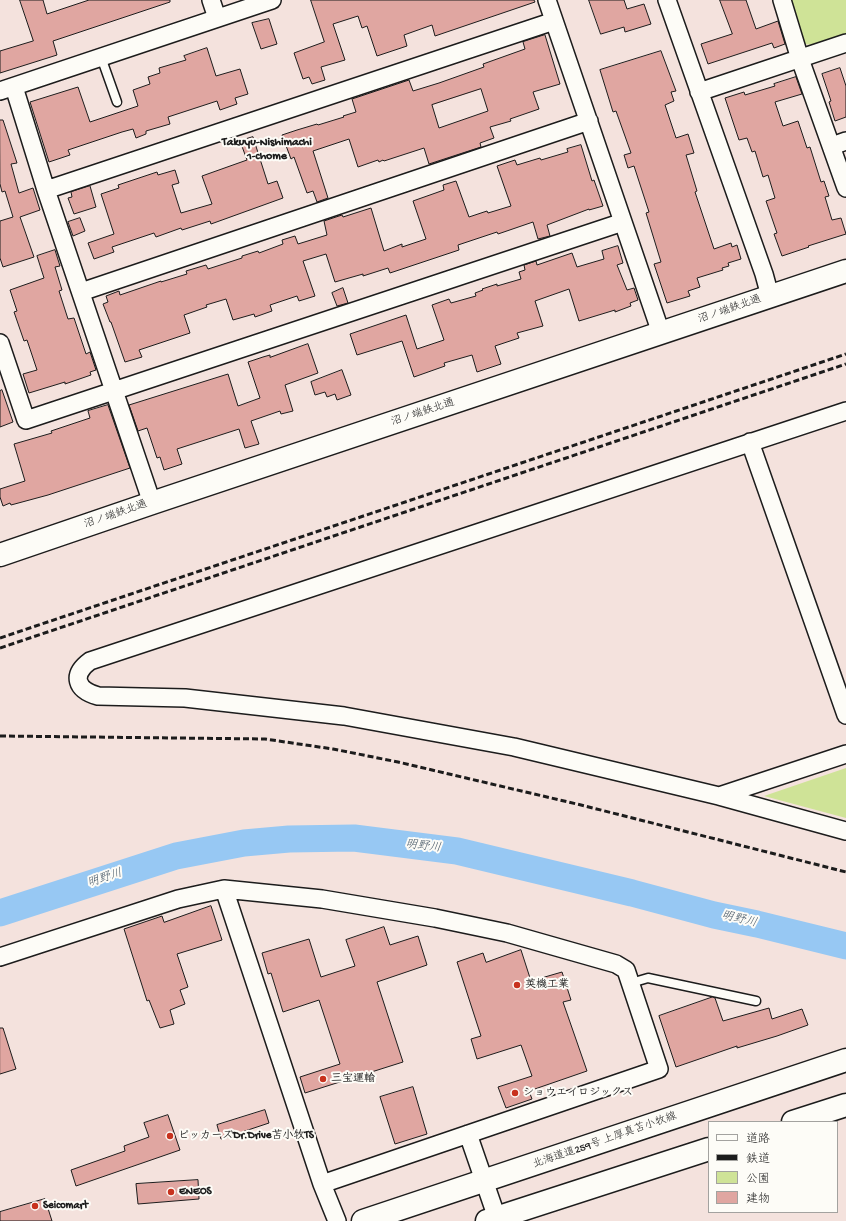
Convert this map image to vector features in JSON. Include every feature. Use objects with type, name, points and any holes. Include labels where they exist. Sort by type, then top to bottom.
[{"type":"street","points":[[211,0],[217,18]]},
{"type":"street","points":[[152,503],[46,190],[7,89],[272,0]]},
{"type":"street","points":[[547,0],[661,333]]},
{"type":"street","points":[[667,0],[764,274],[770,296]]},
{"type":"street","points":[[782,0],[800,59],[839,144],[846,188]]},
{"type":"street","points":[[46,190],[554,20]]},
{"type":"street","points":[[699,92],[846,43]]},
{"type":"street","points":[[81,292],[589,121]]},
{"type":"street","points":[[0,343],[26,420],[623,222]]},
{"type":"street","name":"沼ノ端鉄北通","points":[[0,555],[846,271]]},
{"type":"street","points":[[846,411],[90,661],[82,667],[78,682],[82,689],[89,694],[98,696],[185,698],[344,716],[514,747],[719,796],[846,831]]},
{"type":"street","points":[[750,442],[846,715]]},
{"type":"street","points":[[719,796],[846,754]]},
{"type":"street","points":[[0,957],[178,899],[224,889],[322,899],[435,918],[507,933],[616,964],[626,970],[659,1069],[322,1184]]},
{"type":"street","points":[[224,889],[322,1184],[337,1221]]},
{"type":"street","name":"北海道道259号 上厚真苫小牧線","points":[[363,1221],[484,1182],[846,1060]]},
{"type":"street","points":[[797,1121],[846,1105]]},
{"type":"street","points":[[468,1134],[484,1182],[492,1219],[708,1149]]},
{"type":"lane","points":[[101,57],[117,102]]},
{"type":"lane","points":[[631,983],[648,978],[756,1001]]},
{"type":"green space","points":[[789,0],[846,0],[846,34],[814,45],[803,44]]},
{"type":"green space","points":[[846,768],[846,818],[764,796]]},
{"type":"building","points":[[20,0],[43,0],[47,14],[89,0],[170,0],[170,2],[53,41],[57,55],[0,73],[0,51],[33,41]]},
{"type":"building","points":[[311,0],[534,0],[535,2],[435,36],[432,25],[404,35],[407,46],[377,56],[367,26],[362,28],[358,16],[333,24],[345,60],[321,67],[325,80],[312,84],[309,77],[303,79],[294,53],[324,42]]},
{"type":"building","points":[[589,0],[624,0],[627,9],[644,4],[651,24],[625,32],[624,27],[601,34]]},
{"type":"building","points":[[720,0],[746,0],[756,29],[778,21],[785,44],[774,48],[772,43],[708,64],[701,44],[732,34]]},
{"type":"building","points":[[269,19],[277,44],[261,49],[252,23]]},
{"type":"building","points":[[545,35],[560,84],[533,92],[539,109],[510,119],[511,121],[490,127],[494,138],[480,143],[481,147],[429,164],[424,148],[384,161],[379,162],[378,160],[358,167],[349,139],[313,151],[328,198],[317,202],[313,191],[307,193],[294,157],[291,159],[282,135],[344,117],[343,116],[356,112],[352,99],[409,80],[413,91],[484,67],[483,64],[525,49],[523,42]],"holes":[[[481,89],[488,111],[439,128],[432,105]]]},
{"type":"building","points":[[207,48],[216,76],[240,69],[248,94],[235,98],[237,104],[220,110],[217,101],[168,117],[170,124],[146,131],[146,134],[136,138],[133,129],[122,132],[68,150],[70,155],[49,162],[30,102],[78,87],[90,122],[138,106],[133,90],[150,84],[148,77],[160,73],[159,68],[186,60],[184,56]]},
{"type":"building","points":[[661,51],[676,91],[671,92],[674,101],[665,105],[676,138],[688,134],[694,153],[686,155],[697,191],[695,192],[714,249],[731,243],[732,247],[737,245],[741,259],[728,263],[729,266],[722,268],[723,270],[697,278],[700,287],[688,291],[690,296],[667,303],[654,264],[661,262],[646,213],[649,212],[634,166],[628,168],[624,155],[631,153],[616,111],[613,112],[600,70]]},
{"type":"building","points":[[840,68],[846,86],[846,117],[835,121],[829,102],[831,101],[822,74]]},
{"type":"building","points":[[796,77],[802,94],[775,102],[783,126],[798,121],[807,148],[810,147],[821,182],[824,181],[829,196],[825,197],[832,220],[841,218],[846,234],[782,256],[774,234],[777,233],[766,201],[775,198],[768,175],[763,177],[755,151],[752,152],[747,138],[739,140],[725,98],[744,92],[745,95],[775,86],[774,84]]},
{"type":"building","points":[[0,120],[3,120],[17,163],[11,164],[19,193],[33,188],[40,210],[20,217],[34,257],[3,267],[0,258],[0,221],[13,217],[5,191],[2,192],[0,184]]},
{"type":"building","points":[[253,137],[268,184],[277,181],[283,198],[211,224],[210,221],[182,230],[181,228],[156,237],[154,233],[112,247],[114,252],[94,259],[88,243],[114,234],[101,194],[119,188],[118,185],[157,172],[158,175],[175,170],[179,183],[172,185],[181,213],[212,204],[202,176],[247,160],[240,141]]},
{"type":"building","points":[[581,145],[592,181],[594,180],[603,206],[589,209],[547,225],[550,236],[538,239],[533,222],[498,234],[497,232],[458,245],[459,250],[390,273],[388,268],[363,276],[363,274],[335,282],[326,254],[303,261],[315,296],[299,301],[297,296],[270,305],[272,311],[255,317],[254,314],[233,320],[226,299],[206,305],[207,307],[184,315],[190,333],[139,350],[142,357],[125,362],[103,304],[108,302],[106,296],[119,291],[120,295],[187,274],[186,271],[206,265],[208,269],[242,258],[242,256],[258,251],[259,253],[283,244],[282,240],[295,236],[298,244],[327,235],[324,221],[342,215],[343,217],[371,208],[384,251],[402,244],[402,247],[426,239],[413,201],[444,190],[443,185],[456,181],[469,217],[487,211],[488,213],[511,206],[497,166],[515,160],[517,165],[540,158],[541,160],[568,152],[567,149]]},
{"type":"building","points":[[90,186],[96,207],[74,214],[68,198],[72,197],[71,192]]},
{"type":"building","points":[[80,218],[85,231],[73,236],[68,222]]},
{"type":"building","points":[[618,246],[623,263],[617,265],[627,290],[634,288],[638,300],[630,303],[631,306],[615,312],[615,310],[579,321],[569,289],[535,301],[543,326],[517,333],[519,338],[495,346],[501,364],[477,372],[472,355],[444,363],[445,366],[414,377],[402,341],[357,355],[350,334],[406,315],[417,349],[444,340],[432,305],[449,299],[451,303],[476,296],[475,293],[483,290],[482,289],[521,279],[519,272],[525,270],[524,265],[536,261],[537,265],[572,253],[577,267],[604,259],[602,251]]},
{"type":"building","points":[[55,250],[60,266],[55,267],[62,290],[59,291],[68,319],[74,318],[86,354],[90,352],[96,370],[90,372],[91,375],[65,384],[65,382],[29,393],[23,374],[37,370],[27,340],[24,341],[14,312],[17,311],[10,290],[44,278],[37,256]]},
{"type":"building","points":[[343,288],[348,303],[337,306],[332,293]]},
{"type":"building","points":[[308,344],[318,373],[285,385],[293,411],[281,414],[280,411],[251,421],[259,444],[245,448],[239,429],[177,449],[182,464],[164,470],[160,457],[157,458],[147,428],[138,431],[129,405],[228,374],[238,406],[260,398],[248,362],[270,355],[270,357]]},
{"type":"building","points":[[342,370],[351,395],[337,400],[335,394],[327,397],[325,392],[315,395],[311,382]]},
{"type":"building","points":[[2,390],[13,422],[0,427],[0,391]]},
{"type":"building","points":[[108,405],[130,468],[48,495],[11,505],[10,503],[3,506],[0,497],[0,489],[25,481],[14,444],[52,433],[51,431],[90,418],[88,411]]},
{"type":"building","points":[[211,906],[222,940],[177,954],[188,987],[180,990],[185,1004],[170,1010],[174,1024],[160,1028],[149,1000],[147,1001],[124,929],[162,916],[164,922]]},
{"type":"building","points":[[384,927],[390,945],[418,936],[427,965],[377,982],[403,1062],[305,1093],[300,1077],[340,1064],[319,1000],[283,1012],[271,973],[268,974],[262,953],[309,939],[321,977],[355,966],[346,940]]},
{"type":"building","points":[[521,950],[531,981],[562,972],[571,1000],[563,1002],[587,1071],[529,1091],[532,1099],[506,1108],[498,1087],[532,1076],[521,1045],[477,1059],[471,1039],[481,1036],[457,962],[483,953],[486,962]]},
{"type":"building","points":[[713,997],[715,998],[723,1021],[769,1008],[772,1019],[802,1009],[808,1025],[737,1048],[737,1046],[676,1067],[659,1016]]},
{"type":"building","points":[[0,1028],[3,1028],[16,1069],[0,1074]]},
{"type":"building","points":[[413,1087],[427,1134],[395,1144],[380,1097]]},
{"type":"building","points":[[265,1110],[269,1123],[221,1139],[217,1125]]},
{"type":"building","points":[[168,1115],[180,1150],[76,1186],[71,1170],[125,1151],[124,1146],[149,1137],[144,1123]]},
{"type":"building","points":[[198,1180],[199,1199],[138,1204],[136,1184]]},
{"type":"building","name":"Seicomart","points":[[45,1199],[52,1221],[0,1221],[0,1212]]},
{"type":"waterway","name":"明野川","points":[[0,913],[176,856],[244,843],[289,839],[354,838],[457,851],[632,893],[714,915],[846,946]]},
{"type":"railway","points":[[0,638],[846,354]]},
{"type":"railway","points":[[0,648],[846,364]]},
{"type":"railway","points":[[0,736],[265,739],[333,749],[398,762],[581,805],[846,872]]},
{"type":"place","name":"英機工業","points":[[517,985]]},
{"type":"place","name":"三宝運輸","points":[[323,1079]]},
{"type":"place","name":"ショウエイロジックス","points":[[515,1093]]},
{"type":"place","name":"ピッカーズDr.Drive苫小牧TS","points":[[170,1136]]},
{"type":"place","name":"ENEOS","points":[[171,1192]]},
{"type":"place","name":"Seicomart","points":[[35,1206]]},
{"type":"district","name":"Takuyu-Nishimachi 1-chome","points":[[267,150]]}]
